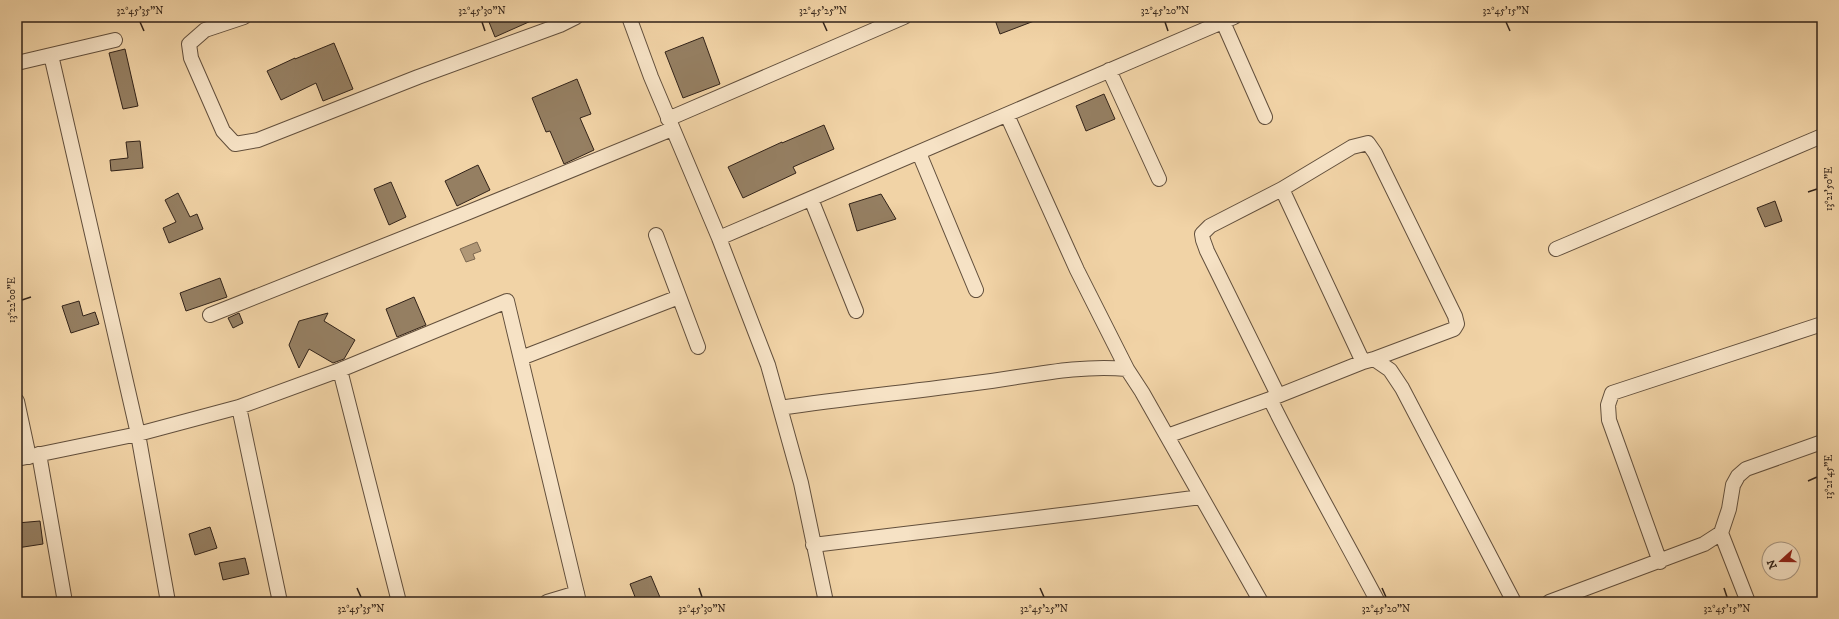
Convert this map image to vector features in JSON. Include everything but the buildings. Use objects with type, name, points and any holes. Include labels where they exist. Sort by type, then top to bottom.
[{"type":"street","points":[[244,17],[204,30],[189,44],[191,58],[223,131],[235,144],[258,140],[418,77],[560,25],[576,17]]},
{"type":"street","points":[[630,17],[670,124],[719,238],[768,365],[801,483],[826,602]]},
{"type":"street","points":[[210,315],[469,212],[670,124],[743,85],[904,17]]},
{"type":"street","points":[[719,238],[1228,20],[1265,116]]},
{"type":"street","points":[[17,63],[115,40]]},
{"type":"street","points":[[51,55],[138,434],[168,602]]},
{"type":"street","points":[[1109,70],[1159,179]]},
{"type":"street","points":[[1006,115],[1077,270],[1127,369],[1167,436],[1261,602]]},
{"type":"street","points":[[1556,249],[1822,136]]},
{"type":"street","points":[[1167,436],[1274,397],[1454,329],[1457,324],[1375,153],[1368,143],[1360,144],[1282,189],[1210,226],[1202,234],[1207,251],[1274,397],[1315,487],[1378,602]]},
{"type":"street","points":[[919,153],[976,290]]},
{"type":"street","points":[[1282,189],[1368,361],[1390,370],[1402,388],[1514,600]]},
{"type":"street","points":[[810,199],[856,311]]},
{"type":"street","points":[[656,235],[698,347]]},
{"type":"street","points":[[521,358],[679,297]]},
{"type":"street","points":[[28,457],[138,434],[239,407],[340,370],[507,301],[578,597],[547,602]]},
{"type":"street","points":[[1660,562],[1609,420],[1608,405],[1612,393],[1822,324]]},
{"type":"street","points":[[780,408],[835,400],[904,393],[1090,367],[1127,369]]},
{"type":"street","points":[[340,370],[399,602]]},
{"type":"street","points":[[17,401],[28,457],[64,602]]},
{"type":"street","points":[[239,407],[280,602]]},
{"type":"street","points":[[1748,602],[1721,533],[1733,485],[1738,476],[1746,470],[1822,442]]},
{"type":"street","points":[[813,544],[1094,512],[1201,497]]},
{"type":"street","points":[[1549,602],[1660,562],[1704,544],[1721,533]]},
{"type":"shaded area","points":[[477,242],[481,251],[473,254],[475,259],[466,262],[460,249]]}]
